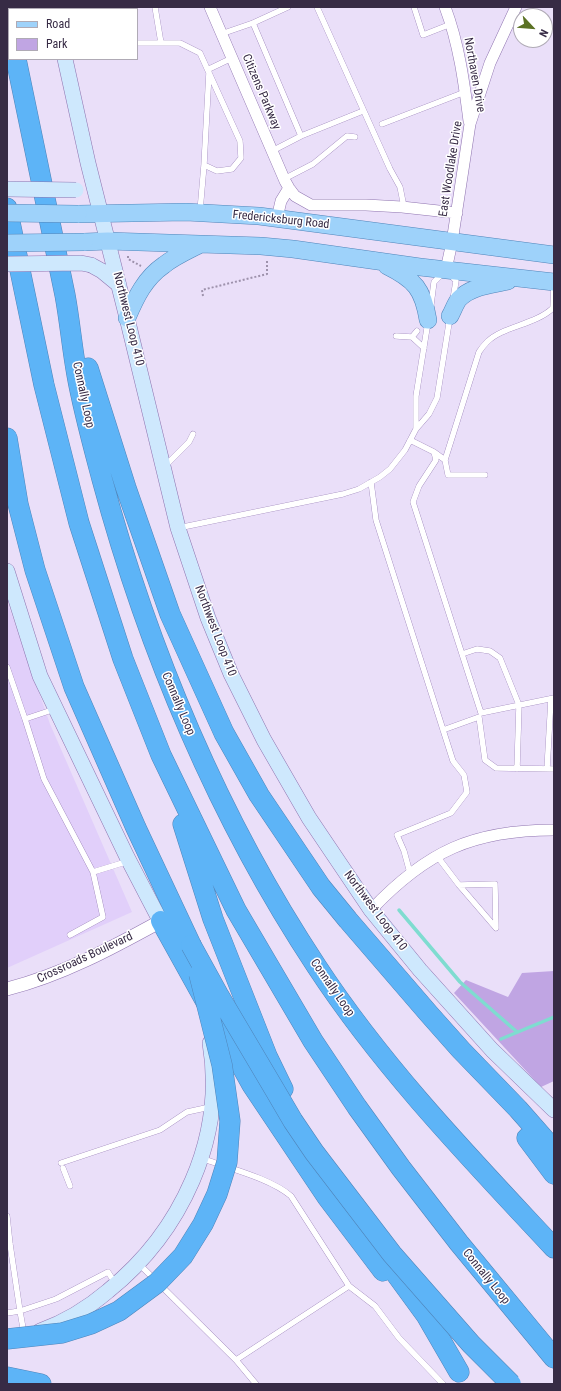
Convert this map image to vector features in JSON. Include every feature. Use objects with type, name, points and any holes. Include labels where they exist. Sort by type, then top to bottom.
[{"type":"highway","name":"Connally Loop","points":[[16,60],[65,298],[77,377],[102,477],[122,548],[167,678],[207,772],[281,910],[318,969],[350,1013],[422,1104],[554,1248]]},
{"type":"highway","name":"Connally Loop","points":[[7,208],[44,385],[79,523],[123,659],[161,755],[236,910],[313,1041],[357,1107],[401,1168],[459,1243],[554,1358]]},
{"type":"highway","points":[[65,298],[126,488],[170,614],[224,733],[259,795],[321,887],[348,920],[461,1050],[518,1109],[554,1150]]},
{"type":"highway","points":[[7,438],[18,504],[35,570],[74,686],[136,828],[191,945],[218,994],[293,1121],[314,1152],[392,1254],[471,1344],[511,1384]]},
{"type":"highway","points":[[161,755],[213,919],[267,1056],[293,1113],[330,1178],[370,1238],[426,1315],[464,1378]]},
{"type":"highway","points":[[161,921],[252,1085],[327,1197],[464,1378]]},
{"type":"highway","points":[[13,1339],[62,1333],[91,1324],[119,1311],[157,1282],[183,1256],[203,1224],[217,1194],[227,1162],[230,1121],[222,1065],[191,945]]},
{"type":"highway","points":[[461,1050],[554,1174]]},
{"type":"highway","points":[[505,1195],[554,1238]]},
{"type":"highway","points":[[7,1377],[41,1384]]},
{"type":"main road","name":"Northwest Loop 410","points":[[65,60],[88,163],[128,318],[178,528],[208,618],[231,674],[264,740],[309,818],[371,910],[420,970],[487,1044],[554,1110]]},
{"type":"main road","points":[[7,189],[76,190],[86,179],[88,163]]},
{"type":"main road","name":"Fredericksburg Road","points":[[7,213],[200,213],[259,216],[554,255]]},
{"type":"main road","points":[[7,243],[108,241],[268,246],[446,270],[554,282]]},
{"type":"main road","points":[[128,318],[140,290],[154,273],[163,265],[201,244]]},
{"type":"main road","points":[[374,260],[402,274],[415,284],[425,303],[423,326]]},
{"type":"main road","points":[[7,264],[81,263],[90,265],[102,271],[119,285]]},
{"type":"main road","points":[[450,316],[460,299],[473,290],[479,287],[522,278]]},
{"type":"main road","points":[[7,571],[40,676],[129,861],[161,921],[198,999],[210,1045],[213,1087],[209,1128],[201,1158],[192,1182],[176,1215],[159,1239],[139,1263],[96,1302],[69,1318],[42,1331],[13,1339]]},
{"type":"street","name":"Citizens Parkway","points":[[210,7],[286,184],[301,200],[311,205],[404,207],[457,213]]},
{"type":"street","name":"Northaven Drive","points":[[445,7],[461,64],[470,124]]},
{"type":"street","name":"East Woodlake Drive","points":[[446,270],[457,213],[470,124],[490,63],[516,7]]},
{"type":"street","points":[[277,218],[286,184]]},
{"type":"street","points":[[371,910],[388,892],[410,873],[437,855],[472,840],[493,834],[514,831],[554,830]]},
{"type":"street","name":"Crossroads Boulevard","points":[[7,989],[27,984],[97,956],[161,921]]},
{"type":"lane","points":[[155,7],[161,43]]},
{"type":"lane","points":[[221,34],[288,7]]},
{"type":"lane","points":[[318,7],[363,110],[400,188],[404,207]]},
{"type":"lane","points":[[414,7],[423,35],[451,24]]},
{"type":"lane","points":[[253,22],[302,136]]},
{"type":"lane","points":[[138,43],[180,42],[200,53],[209,69],[240,141],[241,158],[232,169],[217,171],[204,165]]},
{"type":"lane","points":[[209,69],[232,58]]},
{"type":"lane","points":[[200,213],[209,69]]},
{"type":"lane","points":[[382,124],[465,92]]},
{"type":"lane","points":[[272,151],[302,136],[363,110]]},
{"type":"lane","points":[[286,184],[347,136],[355,137]]},
{"type":"lane","points":[[178,528],[360,490],[390,469],[405,450],[416,430],[429,414],[437,398],[456,281],[446,270],[434,282],[423,326],[424,348],[416,396],[416,430]]},
{"type":"lane","points":[[485,475],[448,475],[445,460],[479,352],[487,341],[545,315],[553,308],[554,282]]},
{"type":"lane","points":[[412,337],[423,326]]},
{"type":"lane","points":[[396,336],[412,337],[424,348]]},
{"type":"lane","points":[[163,467],[189,442],[193,434]]},
{"type":"lane","points":[[410,440],[434,452],[445,460]]},
{"type":"lane","points":[[434,452],[436,460],[419,486],[413,502],[480,715],[485,760],[496,768],[554,769]]},
{"type":"lane","points":[[371,482],[376,520],[453,761],[464,775],[467,792],[451,813],[397,835],[404,851],[410,873]]},
{"type":"lane","points":[[462,654],[477,650],[490,652],[500,658],[519,705],[517,769]]},
{"type":"lane","points":[[7,667],[44,779],[93,872],[103,917],[70,935]]},
{"type":"lane","points":[[443,730],[480,715],[519,705],[553,699],[547,769]]},
{"type":"lane","points":[[25,719],[56,709]]},
{"type":"lane","points":[[437,855],[459,885],[496,928],[495,884],[459,885]]},
{"type":"lane","points":[[93,872],[129,861]]},
{"type":"lane","points":[[70,1186],[62,1166],[160,1130],[187,1112],[211,1107]]},
{"type":"lane","points":[[201,1158],[270,1182],[282,1188],[291,1196],[349,1286],[375,1306],[399,1338],[443,1384]]},
{"type":"lane","points":[[7,1216],[20,1311],[13,1339]]},
{"type":"lane","points":[[139,1263],[236,1360],[256,1384]]},
{"type":"lane","points":[[7,1313],[20,1311],[56,1299],[108,1272],[116,1285]]},
{"type":"lane","points":[[236,1360],[349,1286]]},
{"type":"path","points":[[128,256],[128,259],[142,267]]},
{"type":"path","points":[[203,296],[202,290],[267,274],[267,260]]},
{"type":"shaded area","points":[[7,601],[50,724],[132,912],[7,968]]},
{"type":"green space","points":[[554,971],[554,1081],[541,1087],[454,993],[466,980],[508,997],[522,973]]},
{"type":"waterway","points":[[399,910],[460,982],[517,1032]]},
{"type":"waterway","points":[[501,1039],[554,1017]]}]
